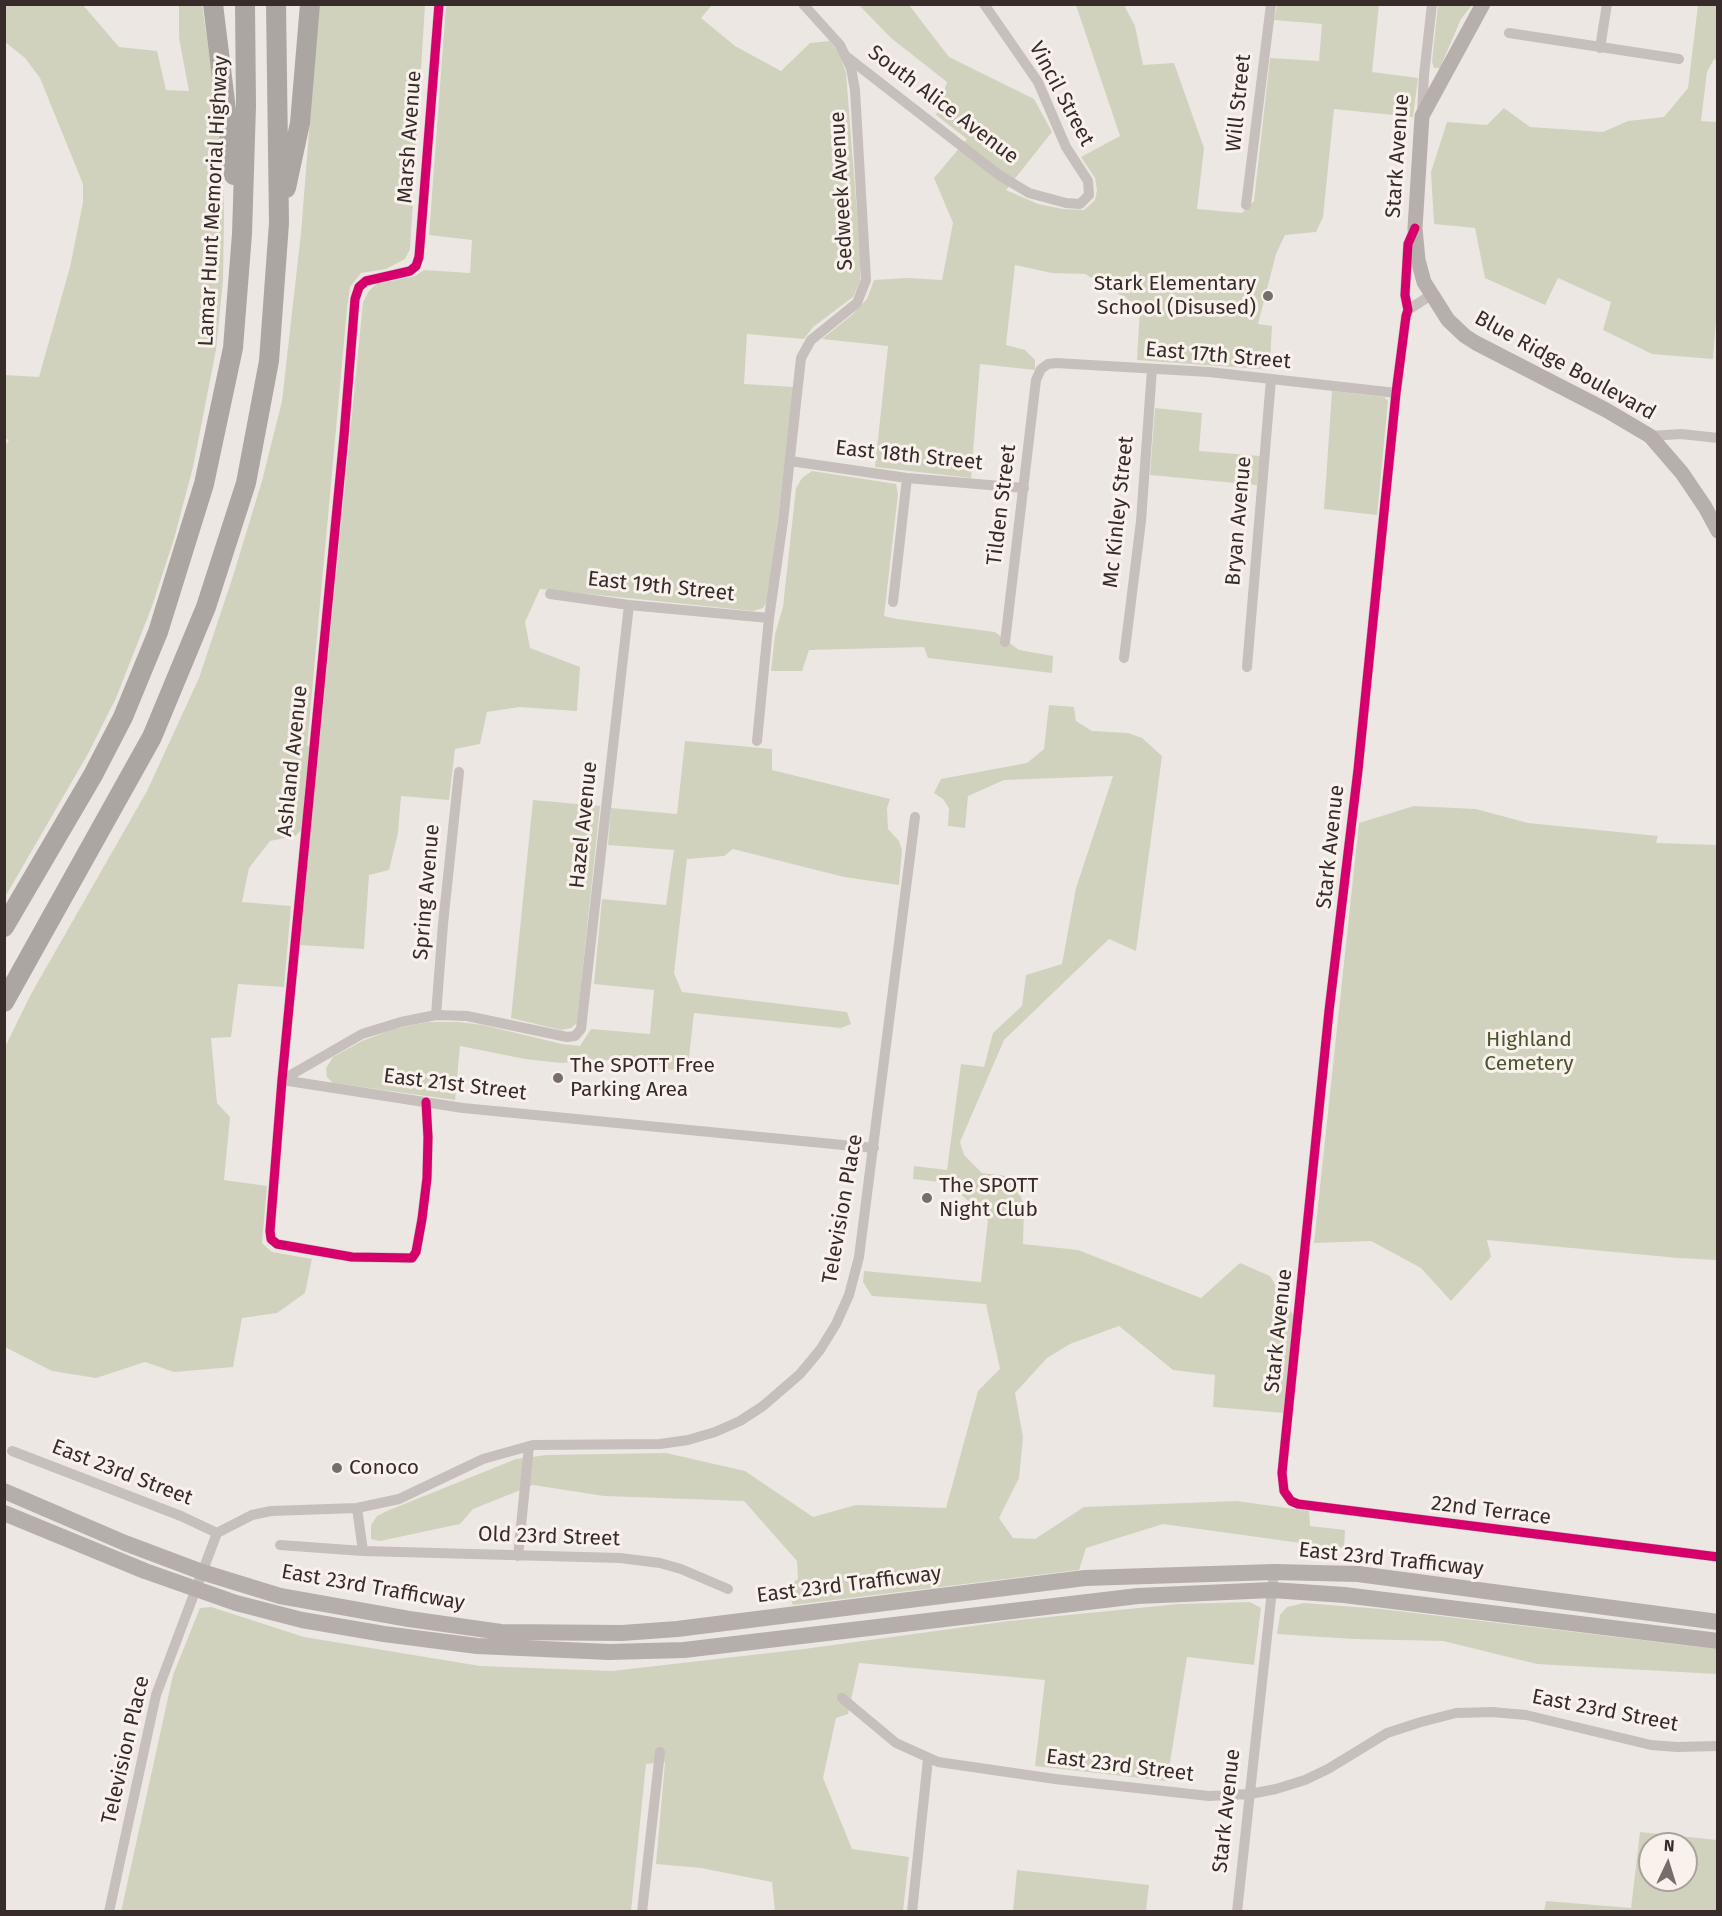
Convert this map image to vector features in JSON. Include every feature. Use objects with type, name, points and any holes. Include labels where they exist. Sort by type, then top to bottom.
[{"type":"highway","points":[[213,4],[242,234]]},
{"type":"highway","name":"Lamar Hunt Memorial Highway","points":[[4,927],[98,766],[123,717],[158,632],[204,484],[233,348],[242,234],[246,106],[245,4]]},
{"type":"highway","points":[[4,1002],[152,737],[206,607],[246,483],[269,361],[279,223],[276,4]]},
{"type":"highway","points":[[279,223],[300,123],[310,4]]},
{"type":"main road","points":[[1422,116],[1484,4]]},
{"type":"main road","name":"Stark Avenue","points":[[1415,228],[1422,116]]},
{"type":"main road","name":"Blue Ridge Boulevard","points":[[1415,228],[1418,260],[1424,282],[1448,320],[1476,343],[1606,410],[1650,436],[1682,473],[1718,531]]},
{"type":"main road","name":"East 23rd Trafficway","points":[[4,1491],[126,1543],[202,1572],[280,1596],[409,1619],[501,1632],[622,1633],[677,1629],[1085,1578],[1274,1572],[1358,1575],[1718,1622]]},
{"type":"main road","name":"East 23rd Trafficway","points":[[4,1513],[145,1571],[236,1603],[302,1620],[477,1646],[609,1652],[684,1650],[1138,1596],[1272,1590],[1354,1596],[1718,1641]]},
{"type":"street","name":"Marsh Avenue","points":[[359,287],[366,281],[412,269],[416,266],[419,257],[439,4]]},
{"type":"street","name":"South Alice Avenue","points":[[803,4],[840,45],[845,55],[999,175],[1029,193],[1066,203],[1080,204]]},
{"type":"street","name":"Vincil Street","points":[[984,4],[1038,81],[1066,147],[1088,181],[1089,195],[1080,204]]},
{"type":"street","name":"Will Street","points":[[1246,205],[1271,4]]},
{"type":"street","name":"Stark Avenue","points":[[1422,116],[1432,4]]},
{"type":"street","points":[[1600,48],[1607,4]]},
{"type":"street","points":[[1509,33],[1679,59]]},
{"type":"street","name":"Sedweek Avenue","points":[[757,741],[769,618],[783,521],[801,358],[811,340],[856,303],[866,280],[855,90],[851,68],[845,55]]},
{"type":"street","name":"Stark Avenue","points":[[1282,1473],[1329,1011],[1360,752],[1396,393],[1408,310],[1405,295],[1408,244],[1415,228]]},
{"type":"street","name":"Ashland Avenue","points":[[359,287],[355,299],[282,1080],[271,1239],[277,1244],[352,1257],[412,1258],[416,1252],[427,1178],[426,1102]]},
{"type":"street","points":[[1408,310],[1431,295]]},
{"type":"street","name":"East 17th Street","points":[[1040,372],[1048,364],[1056,363],[1209,372],[1396,393]]},
{"type":"street","name":"Mc Kinley Street","points":[[1124,658],[1141,521],[1152,369]]},
{"type":"street","name":"Tilden Street","points":[[1005,642],[1036,380],[1040,372]]},
{"type":"street","name":"Bryan Avenue","points":[[1247,667],[1270,379]]},
{"type":"street","points":[[1650,436],[1681,434],[1718,438]]},
{"type":"street","name":"East 18th Street","points":[[790,461],[907,478],[1024,488]]},
{"type":"street","points":[[893,602],[907,478]]},
{"type":"street","name":"East 19th Street","points":[[550,594],[629,605],[769,618]]},
{"type":"street","name":"Hazel Avenue","points":[[436,1015],[467,1016],[563,1037],[575,1036],[581,1029],[629,605]]},
{"type":"street","name":"Spring Avenue","points":[[436,1015],[442,924],[459,772]]},
{"type":"street","name":"Television Place","points":[[109,1911],[156,1695],[218,1533],[252,1515],[272,1510],[357,1508],[399,1499],[483,1459],[529,1446],[660,1444],[688,1440],[715,1432],[740,1420],[783,1390],[820,1350],[836,1324],[849,1295],[859,1257],[915,817]]},
{"type":"street","points":[[282,1080],[362,1034],[401,1022],[436,1015]]},
{"type":"street","name":"East 21st Street","points":[[282,1080],[463,1108],[874,1148]]},
{"type":"street","points":[[518,1556],[529,1446]]},
{"type":"street","name":"East 23rd Street","points":[[12,1451],[181,1516],[218,1533]]},
{"type":"street","name":"22nd Terrace","points":[[1282,1473],[1284,1491],[1291,1501],[1298,1504],[1718,1557]]},
{"type":"street","points":[[280,1545],[363,1551],[357,1508]]},
{"type":"street","name":"Old 23rd Street","points":[[363,1551],[640,1560],[681,1569],[728,1589]]},
{"type":"street","name":"Stark Avenue","points":[[1237,1911],[1274,1572]]},
{"type":"street","name":"East 23rd Street","points":[[842,1698],[896,1743],[938,1762],[1055,1779],[1209,1796],[1250,1794],[1305,1780],[1388,1733],[1455,1713],[1492,1712],[1526,1715],[1651,1745],[1718,1746]]},
{"type":"street","points":[[642,1911],[660,1752]]},
{"type":"street","points":[[912,1911],[928,1759]]},
{"type":"green space","points":[[5,5],[83,5],[119,47],[157,51],[166,90],[189,91],[179,38],[179,5],[202,5],[216,100],[223,176],[224,218],[223,280],[216,350],[193,467],[174,539],[151,609],[116,698],[89,752],[5,897],[4,447],[9,440],[5,439],[5,375],[39,377],[70,267],[83,202],[83,184],[40,78],[25,58],[5,42]]},
{"type":"green space","points":[[319,5],[425,5],[410,249],[405,259],[386,269],[361,273],[350,287],[307,746],[319,747],[363,302],[376,284],[415,276],[424,270],[470,273],[472,240],[429,235],[446,5],[712,5],[701,18],[735,46],[781,71],[810,43],[830,41],[839,52],[846,73],[861,264],[860,282],[853,297],[813,327],[804,339],[747,334],[744,384],[794,387],[768,600],[763,608],[753,611],[540,589],[525,622],[530,648],[580,667],[577,711],[519,707],[487,712],[480,744],[455,749],[449,800],[401,796],[398,833],[389,870],[369,875],[364,949],[300,945],[309,823],[295,836],[270,841],[249,868],[242,902],[291,906],[284,987],[238,984],[231,1037],[211,1038],[217,1103],[230,1117],[224,1180],[267,1186],[262,1243],[272,1252],[312,1259],[305,1293],[277,1313],[242,1318],[233,1367],[174,1372],[145,1362],[96,1378],[52,1371],[5,1347],[4,1049],[31,994],[147,791],[199,678],[262,481],[282,401],[301,233]]},
{"type":"green space","points":[[859,5],[909,5],[949,57],[1034,99],[1052,132],[1006,190],[1038,204],[1084,210],[1095,200],[1097,190],[1095,178],[1081,157],[1120,136],[1076,5],[1124,5],[1135,26],[1143,65],[1174,63],[1204,148],[1197,209],[1242,213],[1254,201],[1270,58],[1319,61],[1322,24],[1274,20],[1277,5],[1379,5],[1372,72],[1418,78],[1413,117],[1334,109],[1323,217],[1316,232],[1285,235],[1276,254],[1258,324],[1272,326],[1270,362],[1260,369],[1137,360],[1140,308],[1134,303],[1085,274],[1052,273],[1015,265],[1006,345],[1025,350],[1035,360],[1035,370],[980,364],[971,478],[875,467],[888,346],[822,339],[853,314],[867,299],[874,280],[907,278],[942,280],[953,223],[934,178],[967,139],[936,115],[947,82],[891,38]]},
{"type":"green space","points":[[1438,5],[1472,5],[1461,19],[1440,68],[1434,68],[1432,62]]},
{"type":"green space","points":[[1698,5],[1718,5],[1717,60],[1714,59],[1707,72],[1701,121],[1717,122],[1718,321],[1716,321],[1713,359],[1652,354],[1603,330],[1611,302],[1558,278],[1545,305],[1485,278],[1475,228],[1434,224],[1431,172],[1447,122],[1487,125],[1504,108],[1530,127],[1603,132],[1628,121],[1664,117],[1688,88]]},
{"type":"green space","points":[[1332,391],[1384,397],[1388,401],[1377,515],[1324,509]]},
{"type":"green space","points":[[1155,408],[1202,413],[1199,451],[1260,456],[1257,485],[1150,475]]},
{"type":"green space","points":[[812,471],[896,484],[898,494],[884,616],[995,632],[1019,650],[1053,656],[1052,673],[928,658],[924,647],[809,650],[802,671],[771,671],[775,634],[783,607],[796,488],[802,478]]},
{"type":"green space","points":[[1049,705],[1074,707],[1076,721],[1092,731],[1128,733],[1142,738],[1162,756],[1136,951],[1109,939],[1004,1040],[960,1142],[964,1155],[982,1173],[1014,1177],[1024,1206],[1023,1244],[1078,1250],[1201,1298],[1240,1263],[1270,1276],[1294,1317],[1284,1413],[1213,1407],[1215,1375],[1173,1370],[1119,1326],[1070,1344],[1047,1358],[1015,1393],[1023,1437],[1019,1478],[999,1518],[1013,1538],[1035,1539],[1084,1507],[1236,1501],[1309,1511],[1310,1526],[1345,1530],[1344,1549],[1163,1524],[1086,1548],[1079,1570],[793,1605],[786,1588],[798,1579],[797,1561],[744,1501],[604,1496],[533,1485],[473,1509],[460,1524],[380,1541],[371,1539],[371,1525],[377,1516],[387,1511],[516,1459],[547,1455],[666,1453],[745,1471],[813,1517],[856,1505],[946,1508],[978,1391],[1000,1369],[986,1304],[872,1296],[863,1282],[864,1271],[981,1282],[988,1220],[949,1183],[913,1179],[914,1166],[947,1170],[961,1064],[984,1067],[993,1033],[1022,1006],[1026,975],[1062,964],[1076,888],[1113,776],[1004,780],[968,796],[965,828],[948,826],[949,808],[943,799],[934,793],[941,779],[1027,763],[1044,749]]},
{"type":"green space","points":[[685,741],[772,749],[772,770],[890,799],[887,808],[888,829],[899,841],[902,850],[899,885],[844,877],[733,849],[724,856],[687,859],[674,973],[682,992],[847,1012],[851,1024],[841,1028],[694,1013],[688,1066],[671,1070],[640,1058],[561,1063],[525,1059],[460,1046],[455,1100],[333,1083],[327,1077],[326,1068],[333,1057],[362,1041],[394,1029],[428,1022],[483,1025],[562,1044],[580,1046],[591,1029],[650,1034],[654,990],[594,984],[602,899],[666,905],[674,850],[608,845],[611,808],[677,814]]},
{"type":"green space","points":[[533,800],[600,806],[577,1023],[571,1028],[561,1030],[511,1018]]},
{"type":"green space","name":"Highland Cemetery","points":[[1414,806],[1476,809],[1528,823],[1658,836],[1656,843],[1717,845],[1717,1260],[1487,1240],[1491,1257],[1451,1301],[1421,1268],[1371,1241],[1314,1243],[1359,823]]},
{"type":"green space","points":[[1250,1602],[1261,1608],[1254,1665],[1187,1657],[1167,1781],[1035,1766],[1045,1680],[859,1663],[848,1714],[836,1718],[823,1778],[852,1849],[909,1857],[903,1911],[775,1911],[772,1882],[701,1868],[656,1864],[665,1762],[646,1764],[631,1911],[121,1912],[173,1675],[200,1608],[211,1607],[304,1637],[480,1666],[612,1671],[804,1649],[1009,1621],[1178,1604]]},
{"type":"green space","points":[[1304,1603],[1381,1609],[1717,1649],[1717,1674],[1537,1664],[1443,1641],[1277,1634],[1280,1615],[1287,1607]]},
{"type":"green space","points":[[1698,1838],[1717,1840],[1717,1911],[1544,1911],[1546,1901],[1631,1908],[1638,1849],[1638,1892],[1698,1892]]},
{"type":"green space","points":[[1017,1870],[1149,1885],[1146,1911],[1013,1911]]},
{"type":"cycle path","points":[[426,1102],[427,1178],[416,1252],[412,1258],[352,1257],[277,1244],[271,1239],[282,1080],[355,299],[359,287],[366,281],[410,271],[416,266],[419,257],[439,4]]},
{"type":"cycle path","points":[[1415,228],[1408,244],[1405,295],[1408,310],[1396,393],[1358,770],[1329,1011],[1282,1473],[1284,1491],[1291,1501],[1298,1504],[1718,1557]]},
{"type":"place","name":"Stark Elementary School (Disused)","points":[[1268,296]]},
{"type":"place","name":"The SPOTT Free Parking Area","points":[[558,1078]]},
{"type":"place","name":"The SPOTT Night Club","points":[[927,1198]]},
{"type":"place","name":"Conoco","points":[[337,1468]]}]
